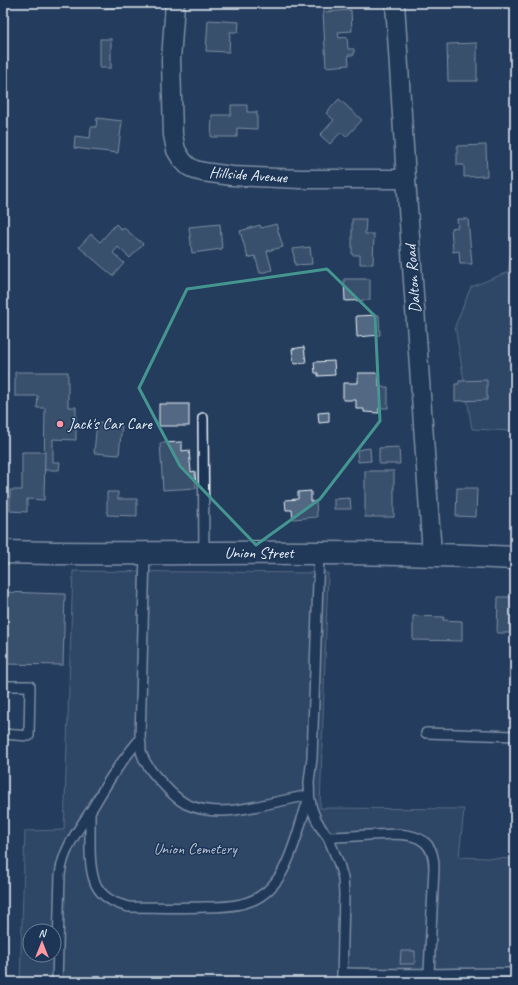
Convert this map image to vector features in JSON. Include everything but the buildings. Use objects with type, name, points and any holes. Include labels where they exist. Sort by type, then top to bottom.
[{"type":"main road","name":"Union Street","points":[[3,552],[65,554],[320,552],[432,554],[515,558]]},
{"type":"street","name":"Hillside Avenue","points":[[175,3],[171,60],[173,136],[176,150],[188,166],[203,172],[232,176],[300,179],[406,179]]},
{"type":"street","name":"Dalton Road","points":[[395,3],[432,554]]},
{"type":"lane","points":[[203,418],[204,553]]},
{"type":"lane","points":[[320,552],[312,758],[309,795],[316,820],[328,838],[340,864],[343,878],[342,977],[429,973],[515,973]]},
{"type":"lane","points":[[145,553],[140,739],[144,759],[148,767],[174,795],[185,803],[197,808],[226,811],[247,809],[309,795]]},
{"type":"lane","points":[[3,686],[30,686],[30,700],[29,736],[3,734]]},
{"type":"lane","points":[[426,733],[515,736]]},
{"type":"lane","points":[[57,982],[60,875],[64,854],[75,832],[90,812],[114,772],[140,739]]},
{"type":"lane","points":[[90,812],[90,869],[94,883],[104,896],[120,905],[129,907],[185,908],[225,906],[242,904],[262,895],[277,880],[286,866],[292,852],[309,795]]},
{"type":"lane","points":[[328,838],[404,834],[424,841],[432,854],[434,868],[429,973]]},
{"type":"highlighted area","points":[[327,269],[375,316],[380,421],[320,499],[256,545],[180,466],[139,388],[187,289]]},
{"type":"green space","points":[[515,227],[515,454],[512,431],[472,429],[455,326],[471,287],[508,272]]},
{"type":"green space","name":"Union Cemetery","points":[[73,571],[328,573],[320,808],[464,809],[459,857],[515,859],[515,982],[20,982],[25,831],[64,830]]},
{"type":"place","name":"Jack's Car Care","points":[[60,424]]}]
